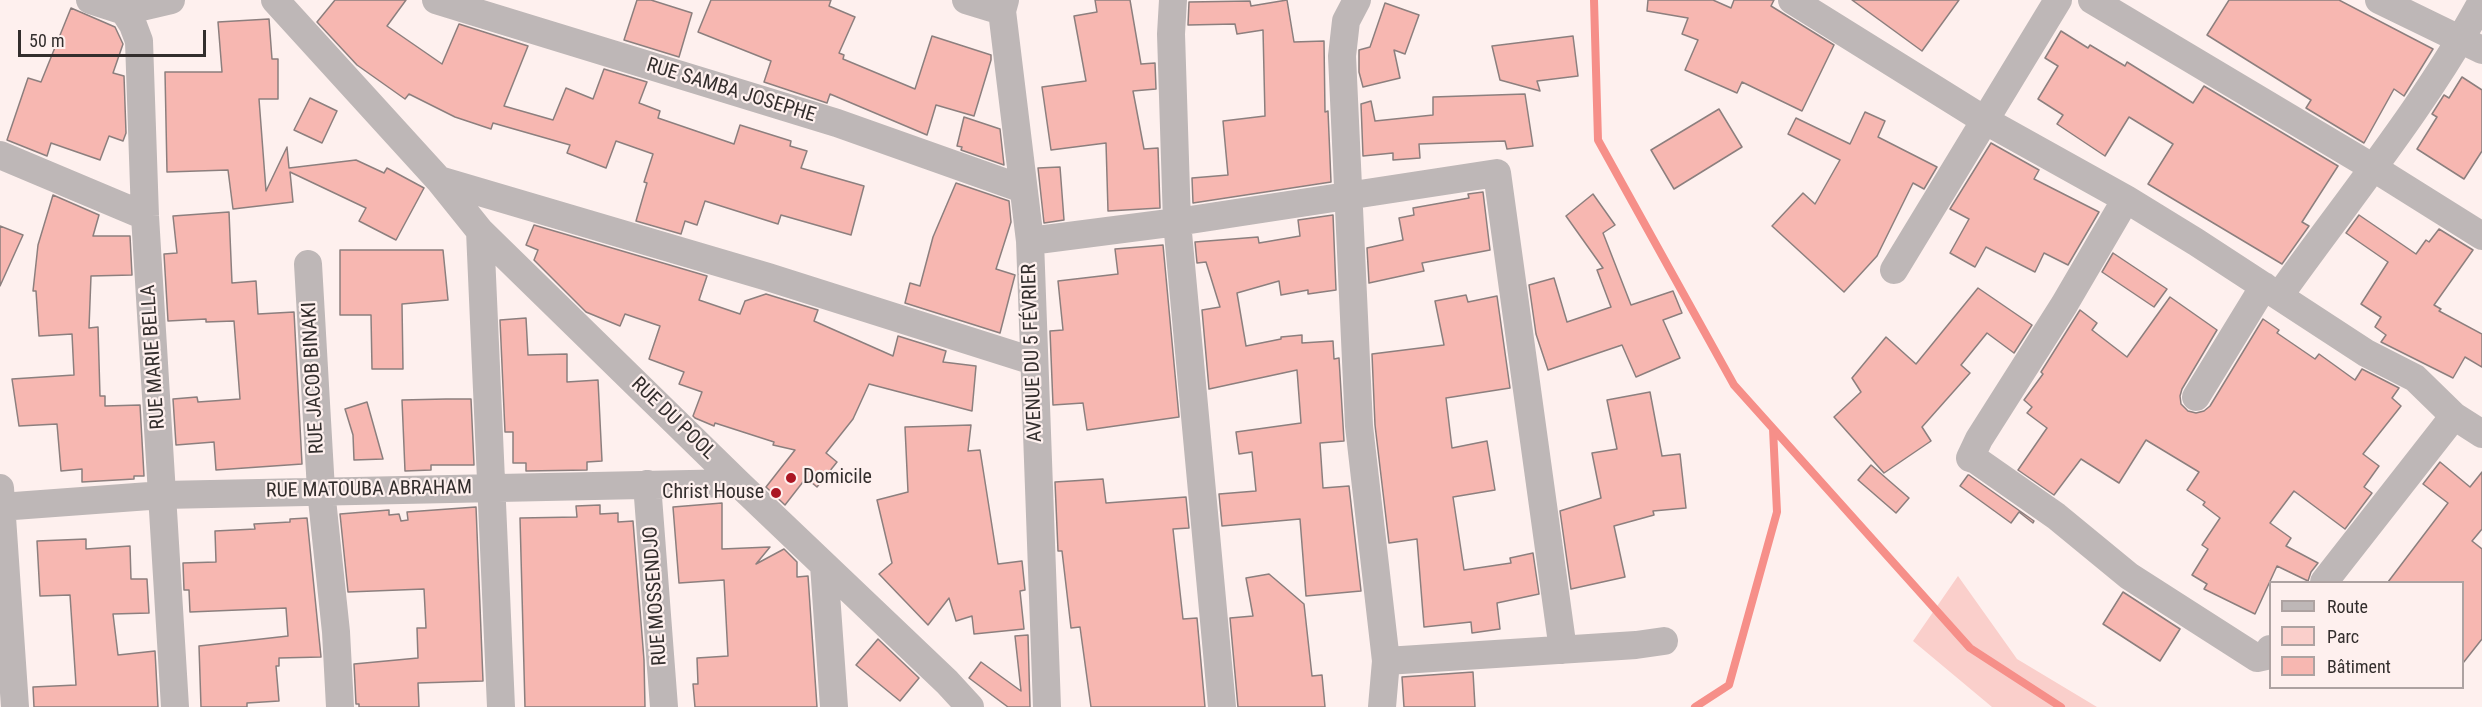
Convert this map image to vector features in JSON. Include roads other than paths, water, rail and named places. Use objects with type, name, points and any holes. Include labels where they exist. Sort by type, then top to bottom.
[{"type":"street","points":[[90,0],[124,11],[171,0]]},
{"type":"street","name":"RUE DU POOL","points":[[275,0],[440,180],[480,231],[738,483],[947,682],[970,707]]},
{"type":"street","name":"RUE SAMBA JOSEPHE","points":[[436,0],[837,123],[1023,189]]},
{"type":"street","points":[[966,0],[1004,5]]},
{"type":"street","points":[[1173,0],[1171,34],[1177,222],[1222,707]]},
{"type":"street","points":[[1357,0],[1346,21],[1342,56],[1359,426],[1386,662],[1382,707]]},
{"type":"street","points":[[1791,0],[1986,121],[2126,199],[2366,352],[2415,378],[2454,416],[2482,434]]},
{"type":"street","points":[[1894,270],[2058,0]]},
{"type":"street","points":[[2092,0],[2372,167],[2482,236]]},
{"type":"street","points":[[2379,0],[2472,44]]},
{"type":"street","points":[[2196,397],[2272,291],[2472,44],[2482,1]]},
{"type":"street","name":"AVENUE DU 5 FÉVRIER","points":[[1004,5],[1030,241],[1047,707]]},
{"type":"street","name":"RUE MARIE BELLA","points":[[124,11],[134,25],[139,41],[145,216],[174,707]]},
{"type":"street","points":[[0,155],[145,216]]},
{"type":"street","points":[[1030,241],[1177,222],[1497,173],[1563,650]]},
{"type":"street","points":[[440,180],[768,277],[1033,361]]},
{"type":"street","points":[[2126,199],[2064,305],[1979,439],[1970,458],[2055,516],[2129,576],[2203,626],[2257,658],[2266,656],[2269,652]]},
{"type":"street","points":[[480,231],[501,707]]},
{"type":"street","name":"RUE JACOB BINAKI","points":[[308,264],[321,490],[336,632],[340,707]]},
{"type":"street","points":[[2325,581],[2454,416]]},
{"type":"street","name":"RUE MATOUBA ABRAHAM","points":[[0,500],[321,490],[738,483]]},
{"type":"street","name":"RUE MOSSENDJO","points":[[647,484],[664,707]]},
{"type":"street","points":[[0,500],[15,707]]},
{"type":"street","points":[[824,565],[834,707]]},
{"type":"street","points":[[1386,662],[1664,641]]},
{"type":"waterway","points":[[1594,0],[1598,140],[1734,385],[1970,648],[2061,707]]},
{"type":"waterway","points":[[1695,707],[1729,685],[1777,512],[1773,429]]},
{"type":"place","name":"Domicile","points":[[791,478]]},
{"type":"place","name":"Christ House","points":[[776,493]]}]
